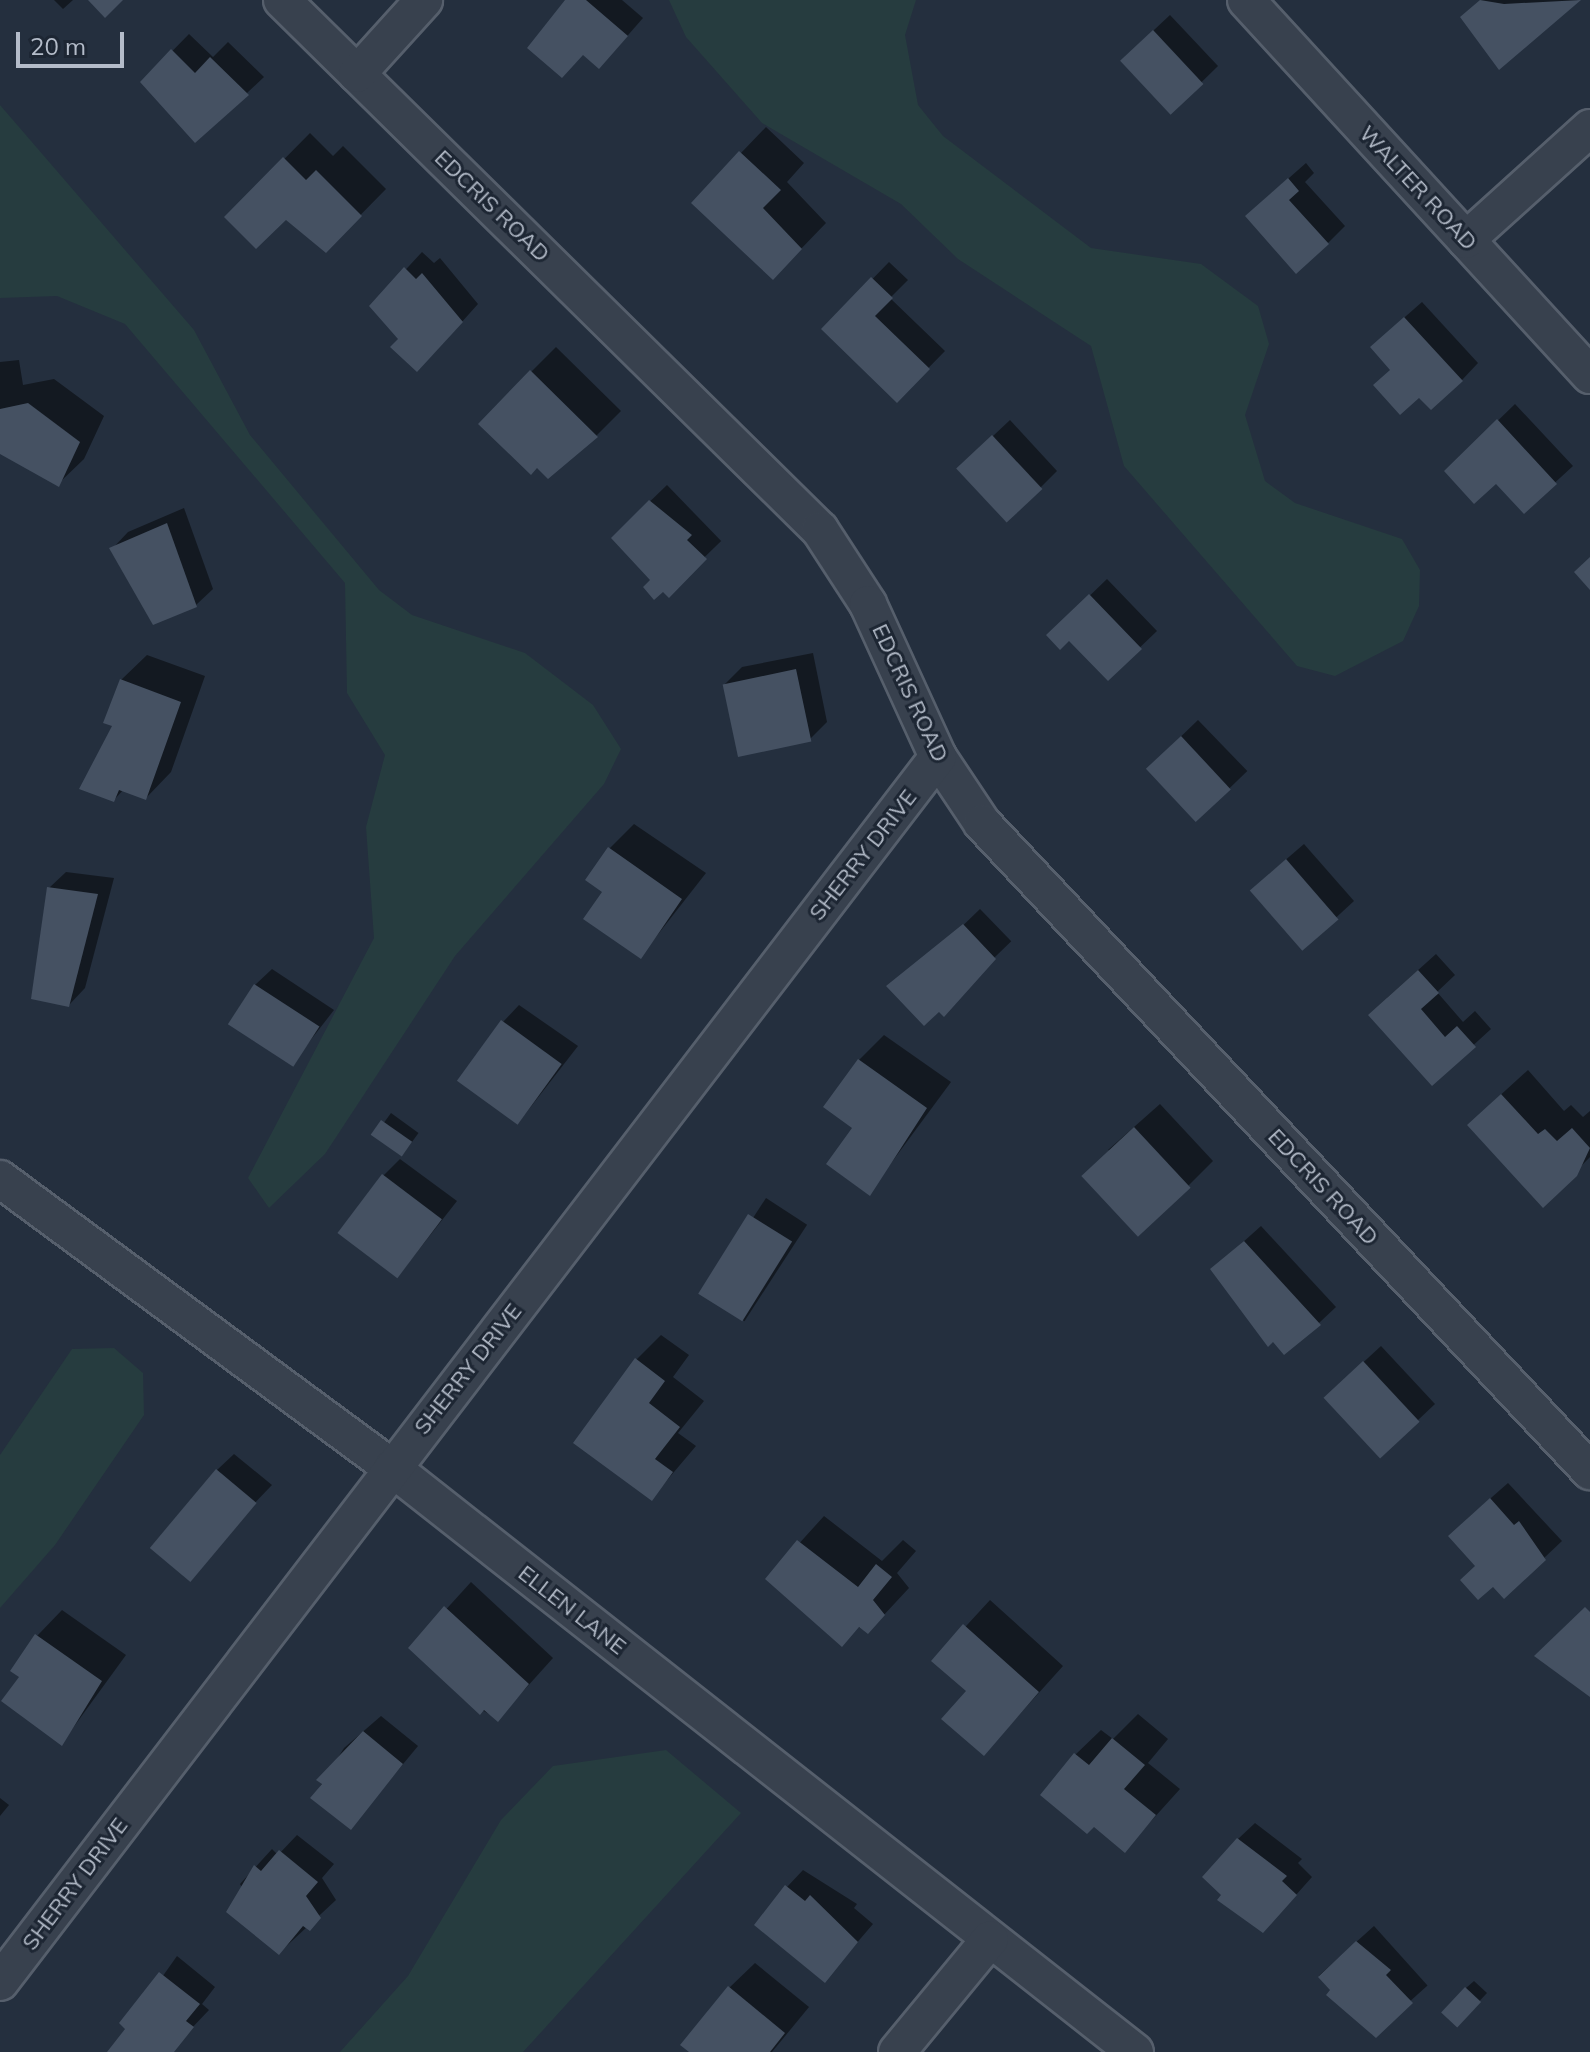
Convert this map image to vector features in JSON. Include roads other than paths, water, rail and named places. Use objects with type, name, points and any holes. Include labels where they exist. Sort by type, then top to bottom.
[{"type":"street","name":"EDCRIS ROAD","points":[[282,0],[820,530],[868,604],[938,757],[982,823],[1590,1471]]},
{"type":"street","points":[[357,74],[424,0]]},
{"type":"street","name":"WALTER ROAD","points":[[1246,0],[1590,375]]},
{"type":"street","points":[[1466,240],[1590,128]]},
{"type":"street","name":"SHERRY DRIVE","points":[[0,1982],[938,757]]},
{"type":"street","name":"ELLEN LANE","points":[[0,1179],[392,1468],[1135,2052]]},
{"type":"street","points":[[897,2052],[990,1939]]}]
